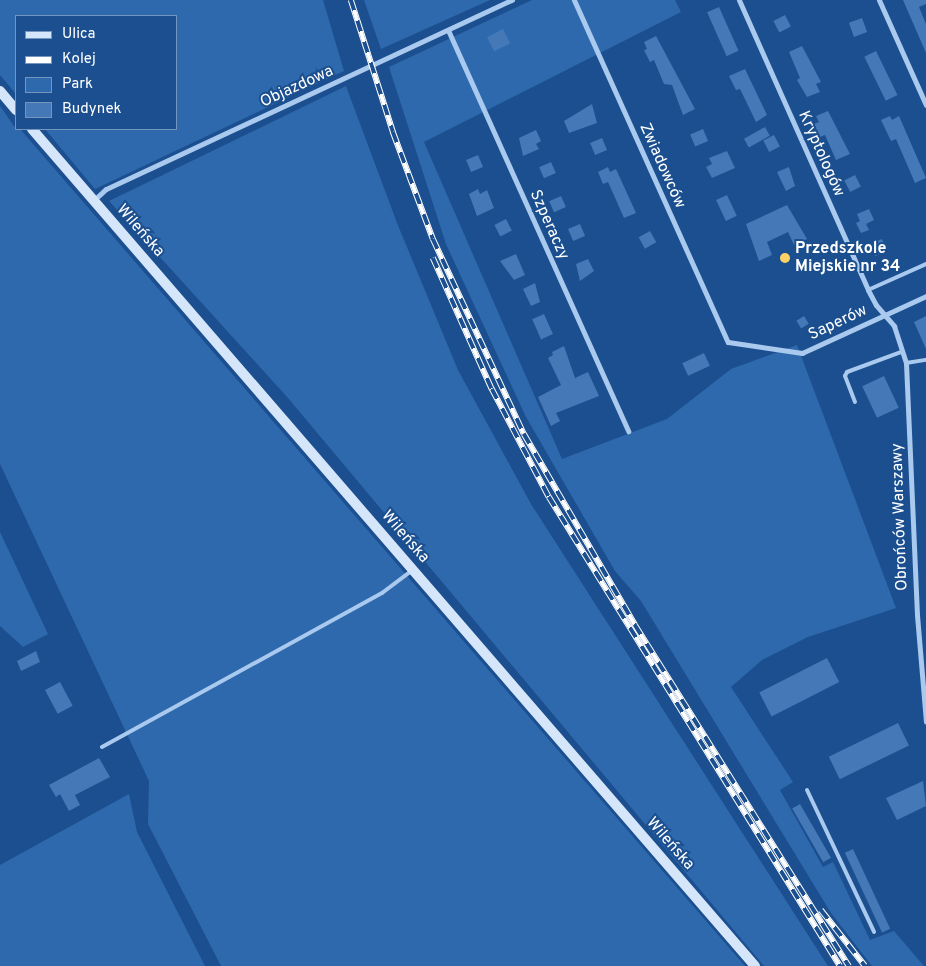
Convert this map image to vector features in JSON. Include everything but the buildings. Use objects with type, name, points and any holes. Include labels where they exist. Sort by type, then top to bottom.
[{"type":"street","name":"Objazdowa","points":[[94,200],[106,189],[512,0]]},
{"type":"street","name":"Zwiadowców","points":[[574,0],[728,342]]},
{"type":"street","name":"Kryptologów","points":[[739,0],[868,290],[876,305],[886,315]]},
{"type":"street","points":[[879,0],[926,105]]},
{"type":"street","name":"Szperaczy","points":[[448,30],[628,430]]},
{"type":"street","points":[[0,91],[15,109]]},
{"type":"street","name":"Wileńska","points":[[33,130],[755,966]]},
{"type":"street","name":"Saperów","points":[[728,342],[802,354],[926,296]]},
{"type":"street","name":"Obrońców Warszawy","points":[[886,315],[894,326],[906,363],[917,615],[926,722]]},
{"type":"lane","points":[[868,290],[926,264]]},
{"type":"lane","points":[[855,402],[845,376],[847,372],[901,352]]},
{"type":"lane","points":[[906,363],[926,360]]},
{"type":"lane","points":[[102,747],[382,593],[413,570]]},
{"type":"lane","points":[[807,790],[874,932]]},
{"type":"green space","points":[[0,0],[323,0],[344,71],[95,189],[46,130],[178,130],[178,15],[15,15],[15,93],[0,75]]},
{"type":"green space","points":[[364,0],[490,0],[381,49]]},
{"type":"green space","points":[[532,0],[675,0],[681,12],[424,142],[562,459],[667,419],[731,369],[797,345],[896,608],[808,637],[762,660],[731,687],[793,782],[780,790],[823,867],[833,862],[870,940],[894,931],[924,966],[872,966],[831,913],[641,601],[615,571],[526,417],[446,244],[389,67]]},
{"type":"green space","points":[[346,86],[397,223],[458,370],[531,504],[828,966],[764,966],[288,398],[109,201]]},
{"type":"green space","points":[[0,106],[15,130],[21,130],[745,966],[221,966],[148,824],[149,781],[0,464]]},
{"type":"green space","points":[[0,532],[48,634],[23,647],[0,626]]},
{"type":"green space","points":[[129,794],[137,832],[205,966],[0,966],[0,865]]},
{"type":"railway","points":[[351,0],[393,132],[433,239],[524,434],[635,625],[849,966]]},
{"type":"railway","points":[[433,258],[492,389],[549,497],[840,966]]},
{"type":"railway","points":[[821,910],[865,966]]},
{"type":"place","name":"Przedszkole Miejskie nr 34","points":[[785,258]]}]
